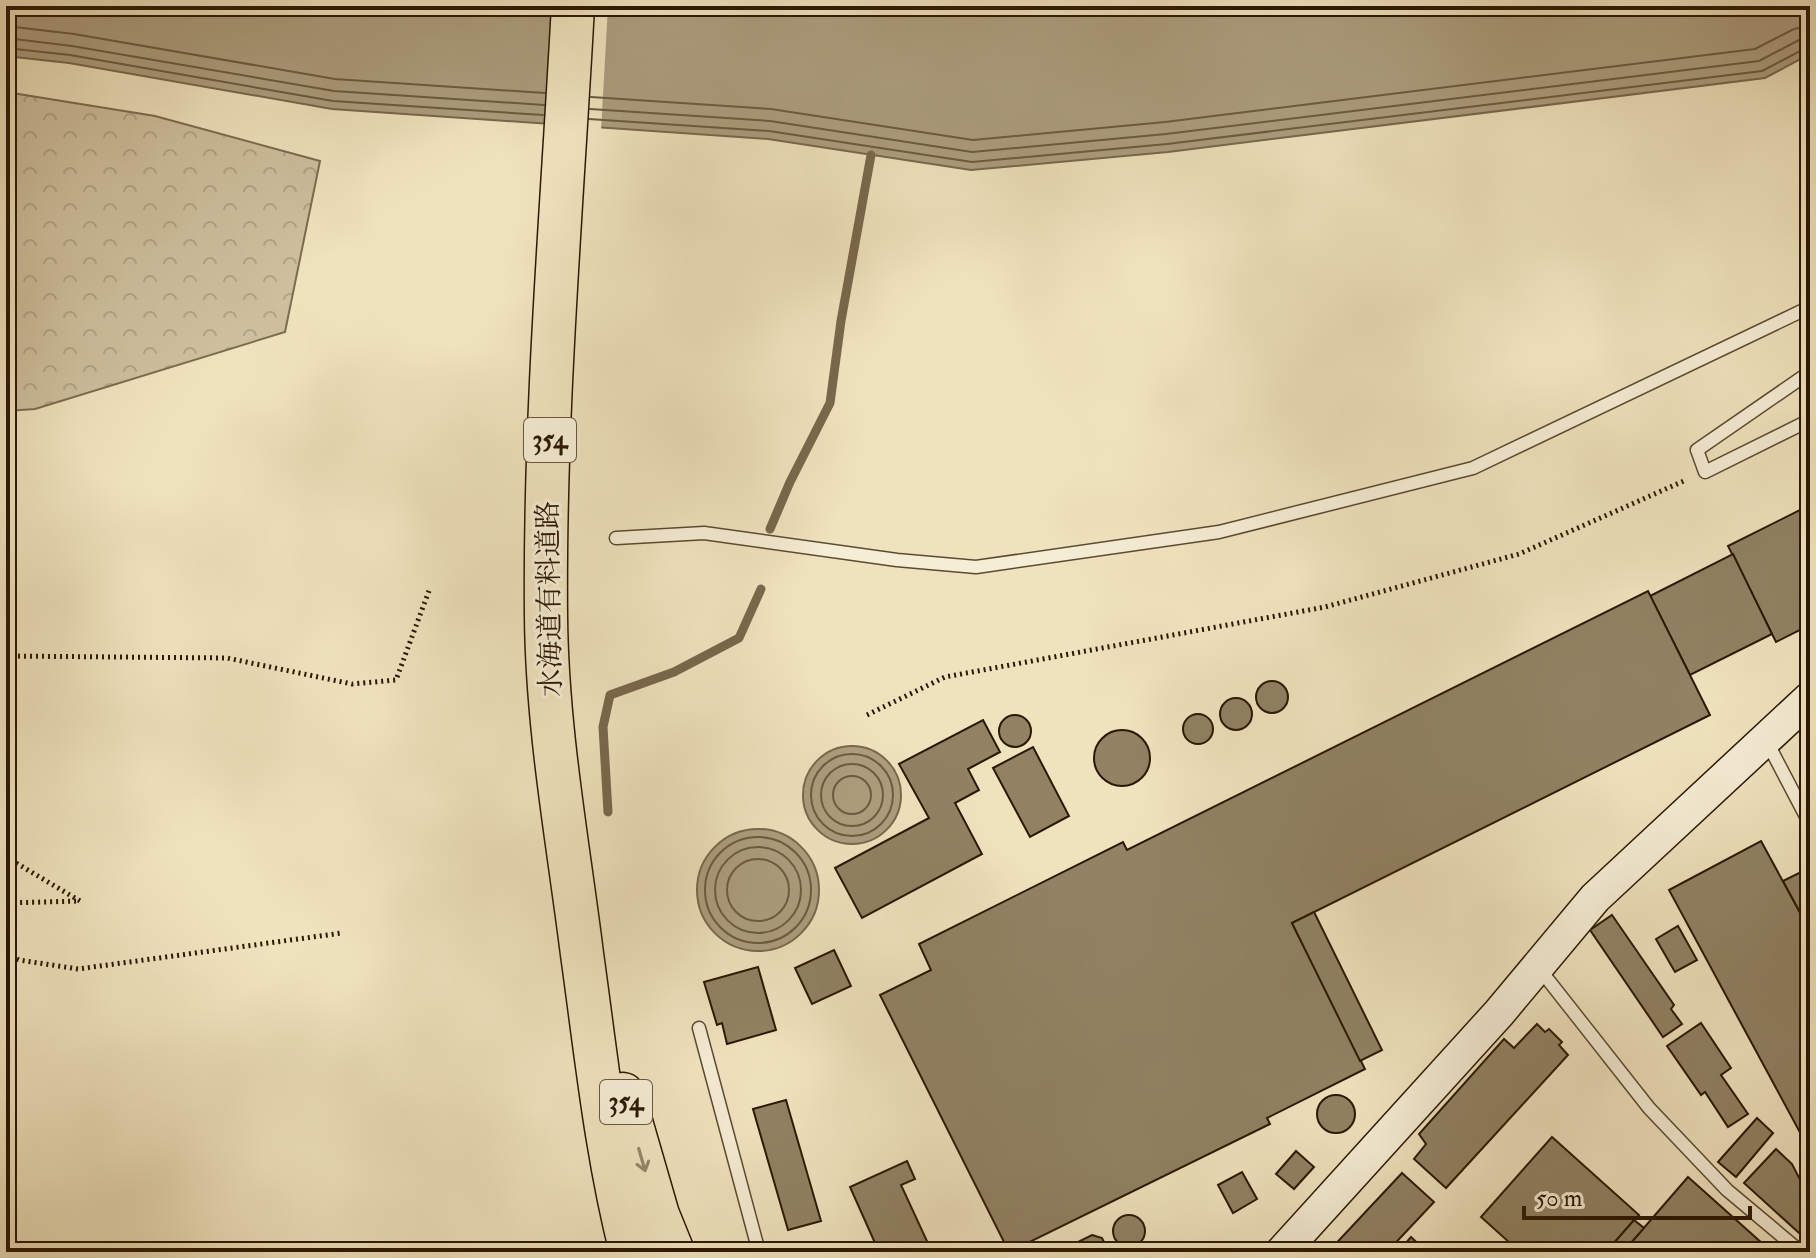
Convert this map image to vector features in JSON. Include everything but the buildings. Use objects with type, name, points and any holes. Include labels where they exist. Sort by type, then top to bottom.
[{"type":"highway","name":"水海道有料道路","points":[[573,6],[551,408],[546,617],[552,726],[569,874],[602,1109],[621,1215],[631,1252]]},
{"type":"highway","name":"水海道有料道路","points":[[582,951],[658,1215],[673,1252]]},
{"type":"street","points":[[1282,1252],[1489,1025],[1595,898],[1810,698]]},
{"type":"lane","points":[[616,538],[704,533],[897,560],[976,567],[1219,532],[1473,468],[1810,307]]},
{"type":"lane","points":[[1810,372],[1697,450],[1705,472],[1810,420]]},
{"type":"lane","points":[[1766,739],[1810,824]]},
{"type":"lane","points":[[1538,967],[1649,1108],[1727,1190],[1801,1252]]},
{"type":"lane","points":[[699,1028],[759,1252]]},
{"type":"path","points":[[867,715],[945,677],[1325,607],[1519,554],[1705,472]]},
{"type":"path","points":[[6,656],[227,658],[352,684],[396,680],[430,588]]},
{"type":"path","points":[[6,857],[80,901],[6,903]]},
{"type":"path","points":[[6,954],[19,960],[78,969],[342,933]]},
{"type":"green space","points":[[6,92],[155,116],[320,161],[285,332],[35,409],[6,411]]},
{"type":"water","points":[[6,6],[1810,6],[1810,54],[1765,78],[1168,152],[971,170],[768,139],[332,109],[69,63],[6,56]]},
{"type":"water","points":[[852,746],[871,750],[887,760],[897,776],[901,795],[897,814],[887,830],[871,840],[852,844],[833,840],[817,830],[807,814],[803,795],[807,776],[817,760],[833,750]]},
{"type":"water","points":[[758,829],[781,833],[801,847],[815,867],[819,890],[815,913],[801,933],[781,947],[758,951],[735,947],[715,933],[701,913],[697,890],[701,867],[715,847],[735,833]]},
{"type":"pier","points":[[556,6],[608,6],[601,131],[549,128]]},
{"type":"waterway","points":[[770,529],[830,403],[841,321],[871,155]]},
{"type":"waterway","points":[[608,812],[603,727],[610,695],[674,672],[739,638],[761,589]]}]
